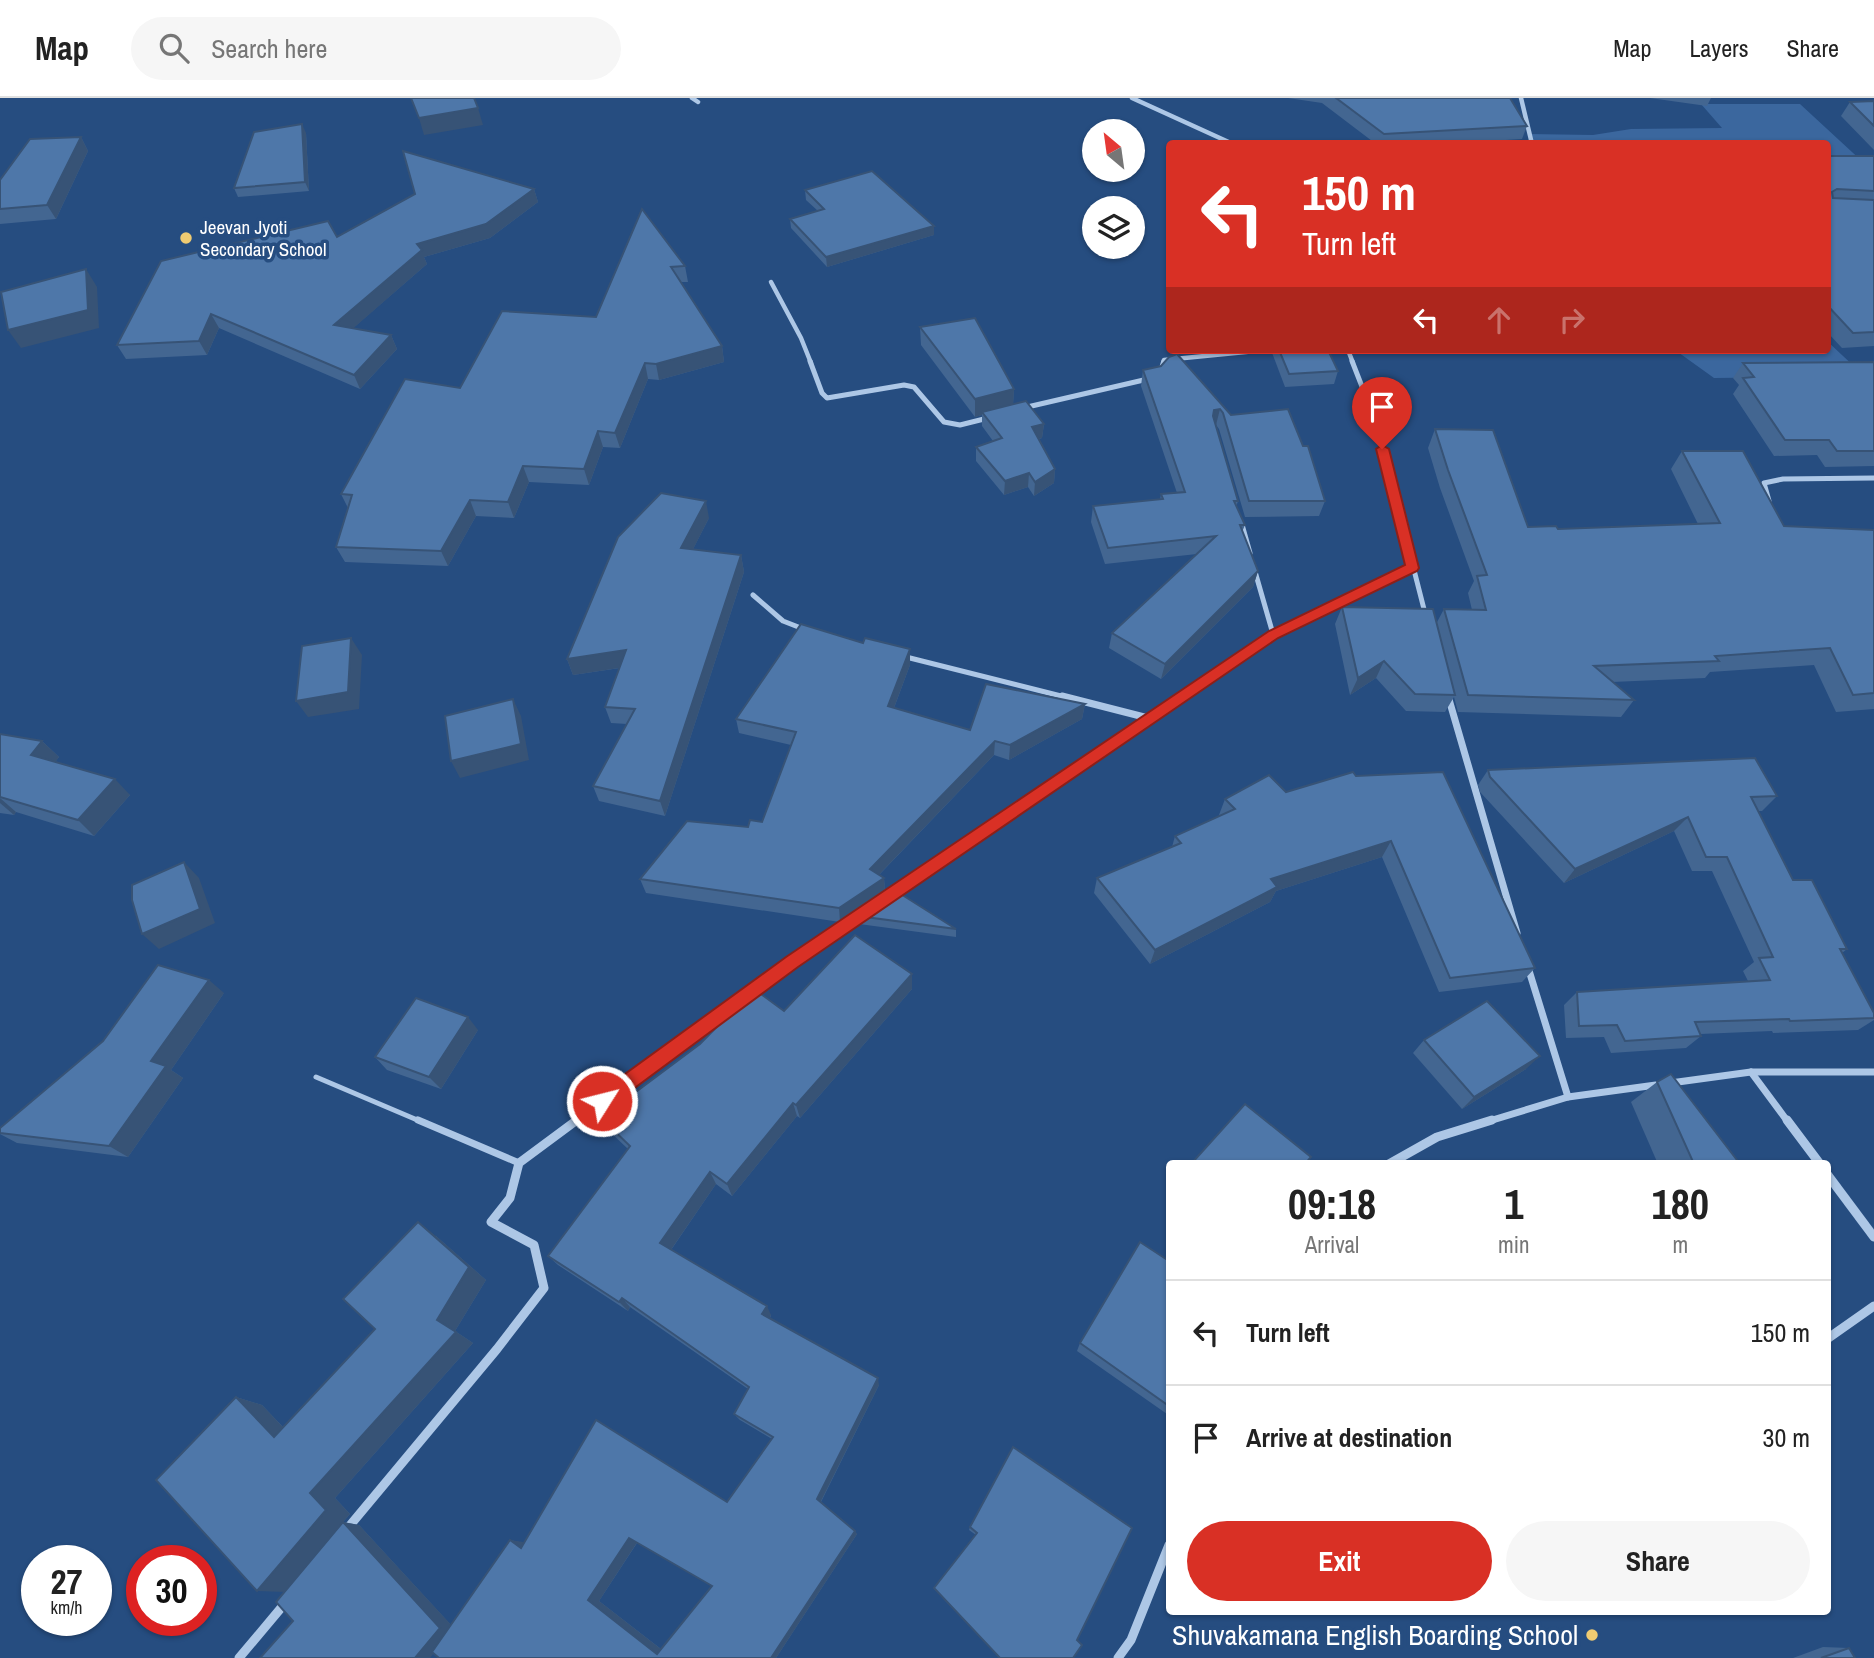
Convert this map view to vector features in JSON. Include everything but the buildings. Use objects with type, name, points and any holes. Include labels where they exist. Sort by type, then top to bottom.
[{"type":"street","points":[[692,98],[698,102]]},
{"type":"street","points":[[1132,98],[1224,140]]},
{"type":"street","points":[[1521,98],[1531,140]]},
{"type":"street","points":[[771,282],[801,338],[822,393],[827,398],[904,385],[915,387],[941,422],[948,426],[957,427],[996,416]]},
{"type":"street","points":[[1009,412],[1156,377],[1160,375],[1164,360],[1225,354]]},
{"type":"street","points":[[1350,354],[1377,425],[1430,632]]},
{"type":"street","points":[[1772,505],[1766,495],[1764,483],[1783,479],[1874,478]]},
{"type":"street","points":[[1237,507],[1273,634]]},
{"type":"street","points":[[885,899],[1273,634],[1412,568]]},
{"type":"street","points":[[753,595],[783,621],[817,635]]},
{"type":"street","points":[[898,655],[1152,719]]},
{"type":"street","points":[[1444,684],[1520,942]]},
{"type":"street","points":[[337,1541],[497,1349],[544,1288],[534,1245],[491,1222],[510,1198],[519,1163],[792,962],[873,907]]},
{"type":"street","points":[[1524,955],[1568,1097]]},
{"type":"street","points":[[1751,1072],[1816,1160]]},
{"type":"street","points":[[1397,1160],[1437,1136],[1568,1097],[1751,1072],[1874,1072]]},
{"type":"street","points":[[1831,1179],[1874,1237]]},
{"type":"street","points":[[1831,1336],[1874,1306]]},
{"type":"street","points":[[1118,1658],[1131,1640],[1166,1552]]},
{"type":"street","points":[[239,1658],[292,1594]]},
{"type":"lane","points":[[316,1077],[519,1163]]},
{"type":"shaded area","points":[[1701,104],[1800,104],[1865,164],[1831,166],[1831,140],[1532,140],[1528,134],[1593,135],[1631,129],[1722,128]]},
{"type":"shaded area","points":[[1831,345],[1874,385],[1793,377],[1714,378],[1681,354],[1831,354]]},
{"type":"place","name":"Jeevan Jyoti Secondary School","points":[[186,238]]},
{"type":"place","name":"Shuvakamana English Boarding School","points":[[1592,1635]]},
{"type":"route","points":[[602,1101],[792,962],[1273,634],[1412,568],[1382,449]]}]
